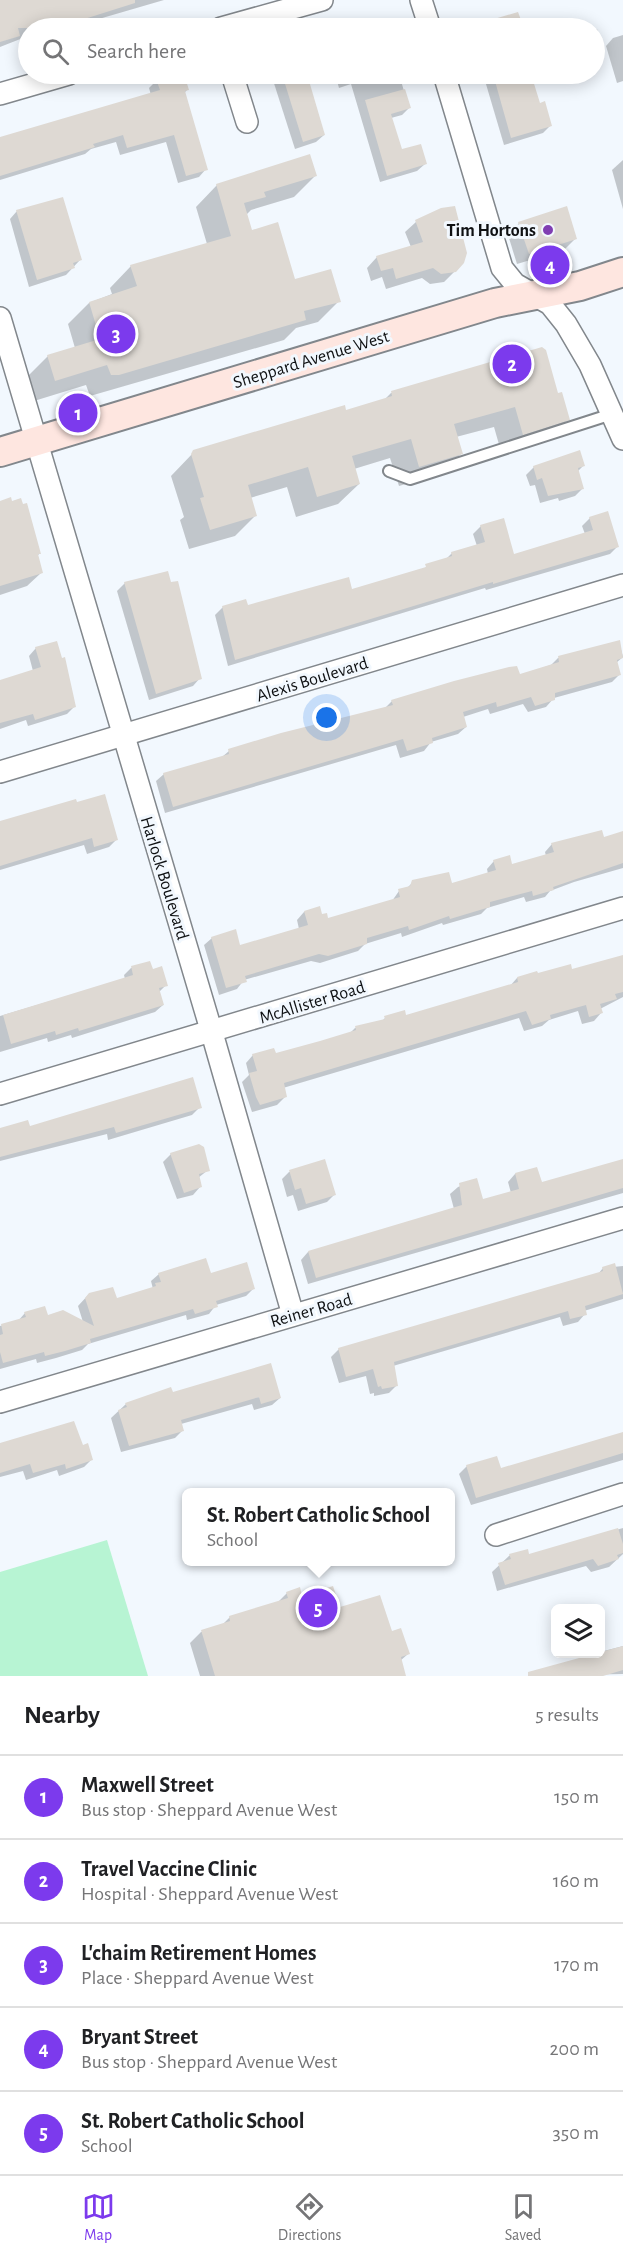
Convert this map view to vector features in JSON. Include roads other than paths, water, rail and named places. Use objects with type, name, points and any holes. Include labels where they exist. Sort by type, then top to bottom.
[{"type":"main road","name":"Sheppard Avenue West","points":[[0,452],[495,303],[580,286],[623,272]]},
{"type":"street","points":[[257,18],[322,0]]},
{"type":"street","points":[[422,0],[427,18]]},
{"type":"street","points":[[0,94],[34,84]]},
{"type":"street","points":[[235,84],[247,122]]},
{"type":"street","points":[[447,84],[502,268],[515,284],[550,304],[566,324],[590,365],[623,439]]},
{"type":"street","name":"Harlock Boulevard","points":[[0,318],[293,1315]]},
{"type":"street","name":"Alexis Boulevard","points":[[0,772],[623,585]]},
{"type":"street","name":"McAllister Road","points":[[0,1094],[212,1033],[623,908]]},
{"type":"street","name":"Reiner Road","points":[[0,1402],[623,1218]]},
{"type":"street","points":[[496,1535],[623,1494]]},
{"type":"lane","points":[[389,471],[410,479],[612,414]]},
{"type":"place","name":"Tim Hortons","points":[[548,230]]},
{"type":"place","name":"Bryant Street","points":[[550,265]]},
{"type":"place","name":"L'chaim Retirement Homes","points":[[116,334]]},
{"type":"place","name":"Travel Vaccine Clinic","points":[[512,364]]},
{"type":"place","name":"Maxwell Street","points":[[78,413]]},
{"type":"place","name":"St. Robert Catholic School","points":[[318,1608]]}]
